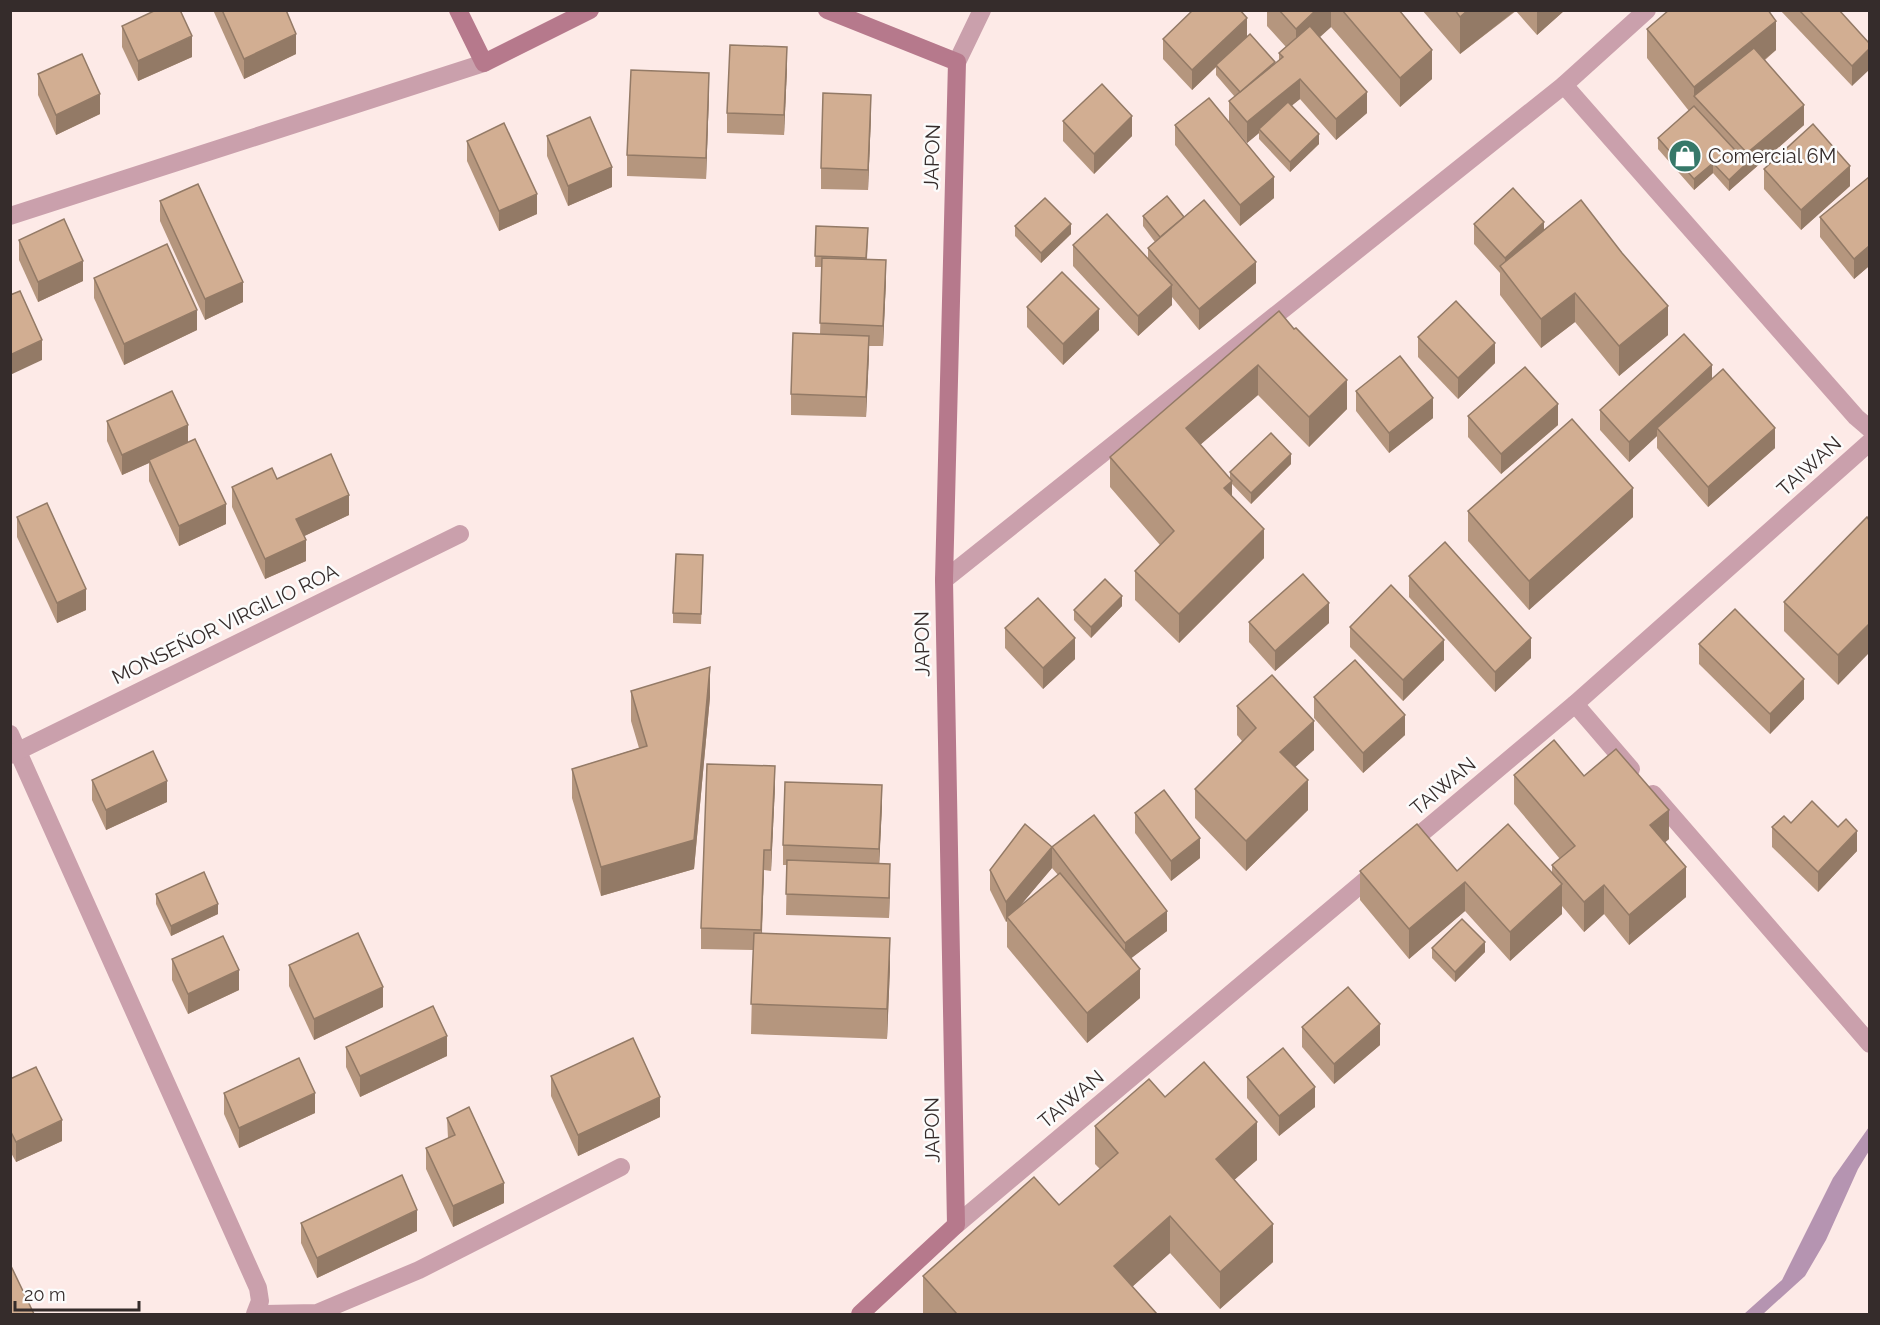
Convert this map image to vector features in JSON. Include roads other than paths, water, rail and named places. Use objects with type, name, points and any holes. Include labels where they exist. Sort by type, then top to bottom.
[{"type":"street","points":[[458,10],[484,63]]},
{"type":"street","points":[[12,210],[484,63],[590,10]]},
{"type":"street","points":[[827,10],[957,62],[982,10]]},
{"type":"street","points":[[944,580],[1564,85],[1647,10]]},
{"type":"street","name":"JAPON","points":[[956,1225],[944,580],[957,62]]},
{"type":"street","points":[[1564,85],[1869,429]]},
{"type":"street","name":"TAIWAN","points":[[956,1225],[1575,704],[1869,442]]},
{"type":"street","name":"MONSEÑOR VIRGILIO ROA","points":[[14,753],[460,534]]},
{"type":"street","points":[[1575,704],[1869,1044]]},
{"type":"street","points":[[10,734],[14,753],[258,1288],[260,1301],[255,1314]]},
{"type":"street","points":[[264,1314],[317,1313],[419,1270],[621,1167]]},
{"type":"street","points":[[860,1314],[956,1225]]},
{"type":"place","name":"Comercial 6M","points":[[1685,156]]}]
